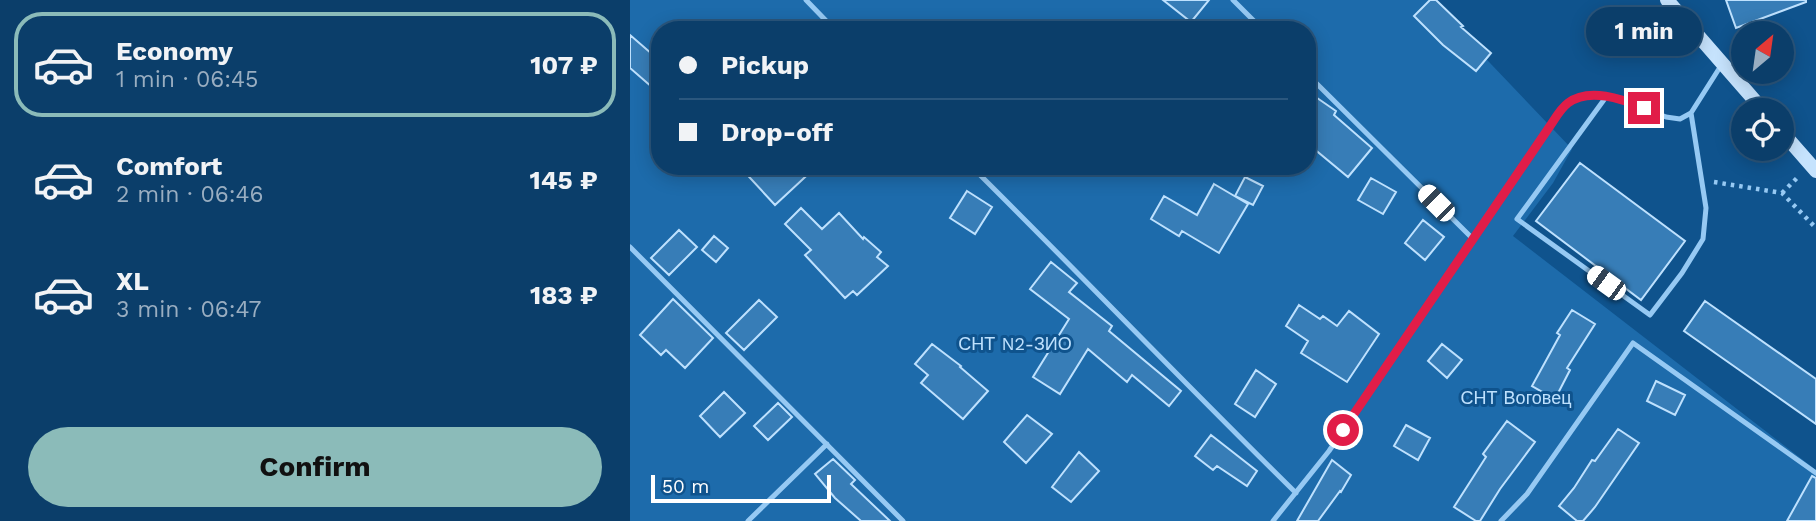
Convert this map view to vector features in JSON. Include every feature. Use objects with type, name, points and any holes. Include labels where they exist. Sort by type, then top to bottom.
[{"type":"main road","points":[[1667,0],[1753,98]]},
{"type":"main road","points":[[1794,146],[1816,171]]},
{"type":"lane","points":[[806,0],[826,21]]},
{"type":"lane","points":[[1233,0],[1254,21]]},
{"type":"lane","points":[[1273,521],[1329,451],[1568,103],[1586,94],[1622,99],[1666,117],[1681,119],[1691,113],[1723,64]]},
{"type":"lane","points":[[1316,83],[1473,239]]},
{"type":"lane","points":[[1606,97],[1517,219],[1650,315],[1682,273],[1703,239],[1706,208],[1691,113]]},
{"type":"lane","points":[[980,175],[1296,493]]},
{"type":"lane","points":[[630,247],[903,521]]},
{"type":"lane","points":[[1501,521],[1527,494],[1633,343],[1816,472]]},
{"type":"lane","points":[[748,521],[827,444]]},
{"type":"path","points":[[1701,180],[1782,193],[1816,228]]},
{"type":"green space","name":"СНТ N2-ЗИО","points":[[630,0],[1430,0],[1572,149],[1553,183],[1513,236],[1816,470],[1816,521],[630,521]]},
{"type":"building","points":[[1163,0],[1209,0],[1190,21]]},
{"type":"building","points":[[1430,0],[1436,0],[1491,53],[1476,71],[1443,45],[1414,16]]},
{"type":"building","points":[[1726,0],[1806,0],[1755,21],[1734,21]]},
{"type":"building","points":[[630,35],[651,53],[651,86],[630,68]]},
{"type":"building","points":[[1316,97],[1336,111],[1334,115],[1372,148],[1348,177],[1316,150]]},
{"type":"building","points":[[1580,163],[1685,241],[1641,300],[1536,221]]},
{"type":"building","points":[[747,175],[807,175],[775,205]]},
{"type":"building","points":[[1245,177],[1263,186],[1253,205],[1235,196]]},
{"type":"building","points":[[1371,178],[1396,192],[1383,214],[1358,200]]},
{"type":"building","points":[[1214,184],[1248,204],[1219,253],[1182,231],[1179,236],[1151,219],[1164,196],[1197,215]]},
{"type":"building","points":[[967,191],[992,207],[975,234],[950,218]]},
{"type":"building","points":[[801,208],[822,229],[839,213],[863,239],[864,237],[881,252],[877,257],[888,266],[857,295],[853,291],[845,298],[805,255],[811,250],[785,224]]},
{"type":"building","points":[[1423,220],[1444,237],[1425,260],[1405,243]]},
{"type":"building","points":[[679,230],[697,247],[669,275],[651,258]]},
{"type":"building","points":[[714,236],[728,248],[716,262],[702,250]]},
{"type":"building","points":[[1051,262],[1077,283],[1069,292],[1112,326],[1109,331],[1181,391],[1169,406],[1132,375],[1127,382],[1088,349],[1060,394],[1033,377],[1069,319],[1030,289]]},
{"type":"building","points":[[673,299],[713,338],[685,368],[666,350],[661,355],[640,335]]},
{"type":"building","points":[[759,300],[777,317],[744,350],[726,333]]},
{"type":"building","points":[[1705,301],[1816,379],[1816,424],[1684,331]]},
{"type":"building","points":[[1299,305],[1337,326],[1349,311],[1379,334],[1347,382],[1301,353],[1308,341],[1286,326]]},
{"type":"building","points":[[1572,310],[1595,324],[1567,368],[1570,370],[1555,399],[1532,386],[1560,335],[1557,333]]},
{"type":"building","points":[[932,344],[988,391],[963,419],[921,383],[928,375],[915,364]]},
{"type":"building","points":[[1442,344],[1462,360],[1447,378],[1428,361]]},
{"type":"building","points":[[1256,370],[1276,384],[1255,417],[1235,404]]},
{"type":"building","points":[[1656,381],[1685,395],[1675,415],[1647,401]]},
{"type":"building","points":[[724,392],[745,413],[720,437],[700,416]]},
{"type":"building","points":[[778,403],[792,417],[768,440],[754,426]]},
{"type":"building","points":[[1027,415],[1052,434],[1026,463],[1004,442]]},
{"type":"building","points":[[1507,421],[1535,442],[1480,521],[1476,521],[1454,507],[1486,457],[1483,454]]},
{"type":"building","points":[[1406,425],[1430,438],[1418,460],[1394,446]]},
{"type":"building","points":[[1618,429],[1639,443],[1595,507],[1583,521],[1577,521],[1559,506]]},
{"type":"building","points":[[1211,435],[1257,471],[1247,486],[1217,466],[1213,470],[1195,456]]},
{"type":"building","points":[[1079,452],[1099,471],[1071,502],[1052,487]]},
{"type":"building","points":[[833,459],[855,480],[851,484],[890,521],[861,521],[835,498],[815,474]]},
{"type":"building","points":[[1332,460],[1351,475],[1318,521],[1297,521]]},
{"type":"building","points":[[1812,476],[1816,478],[1816,521],[1787,521]]},
{"type":"route","points":[[1343,430],[1568,103],[1586,94],[1622,99],[1644,108]]},
{"type":"park label","name":"СНТ Воговец","points":[[1516,397]]}]
